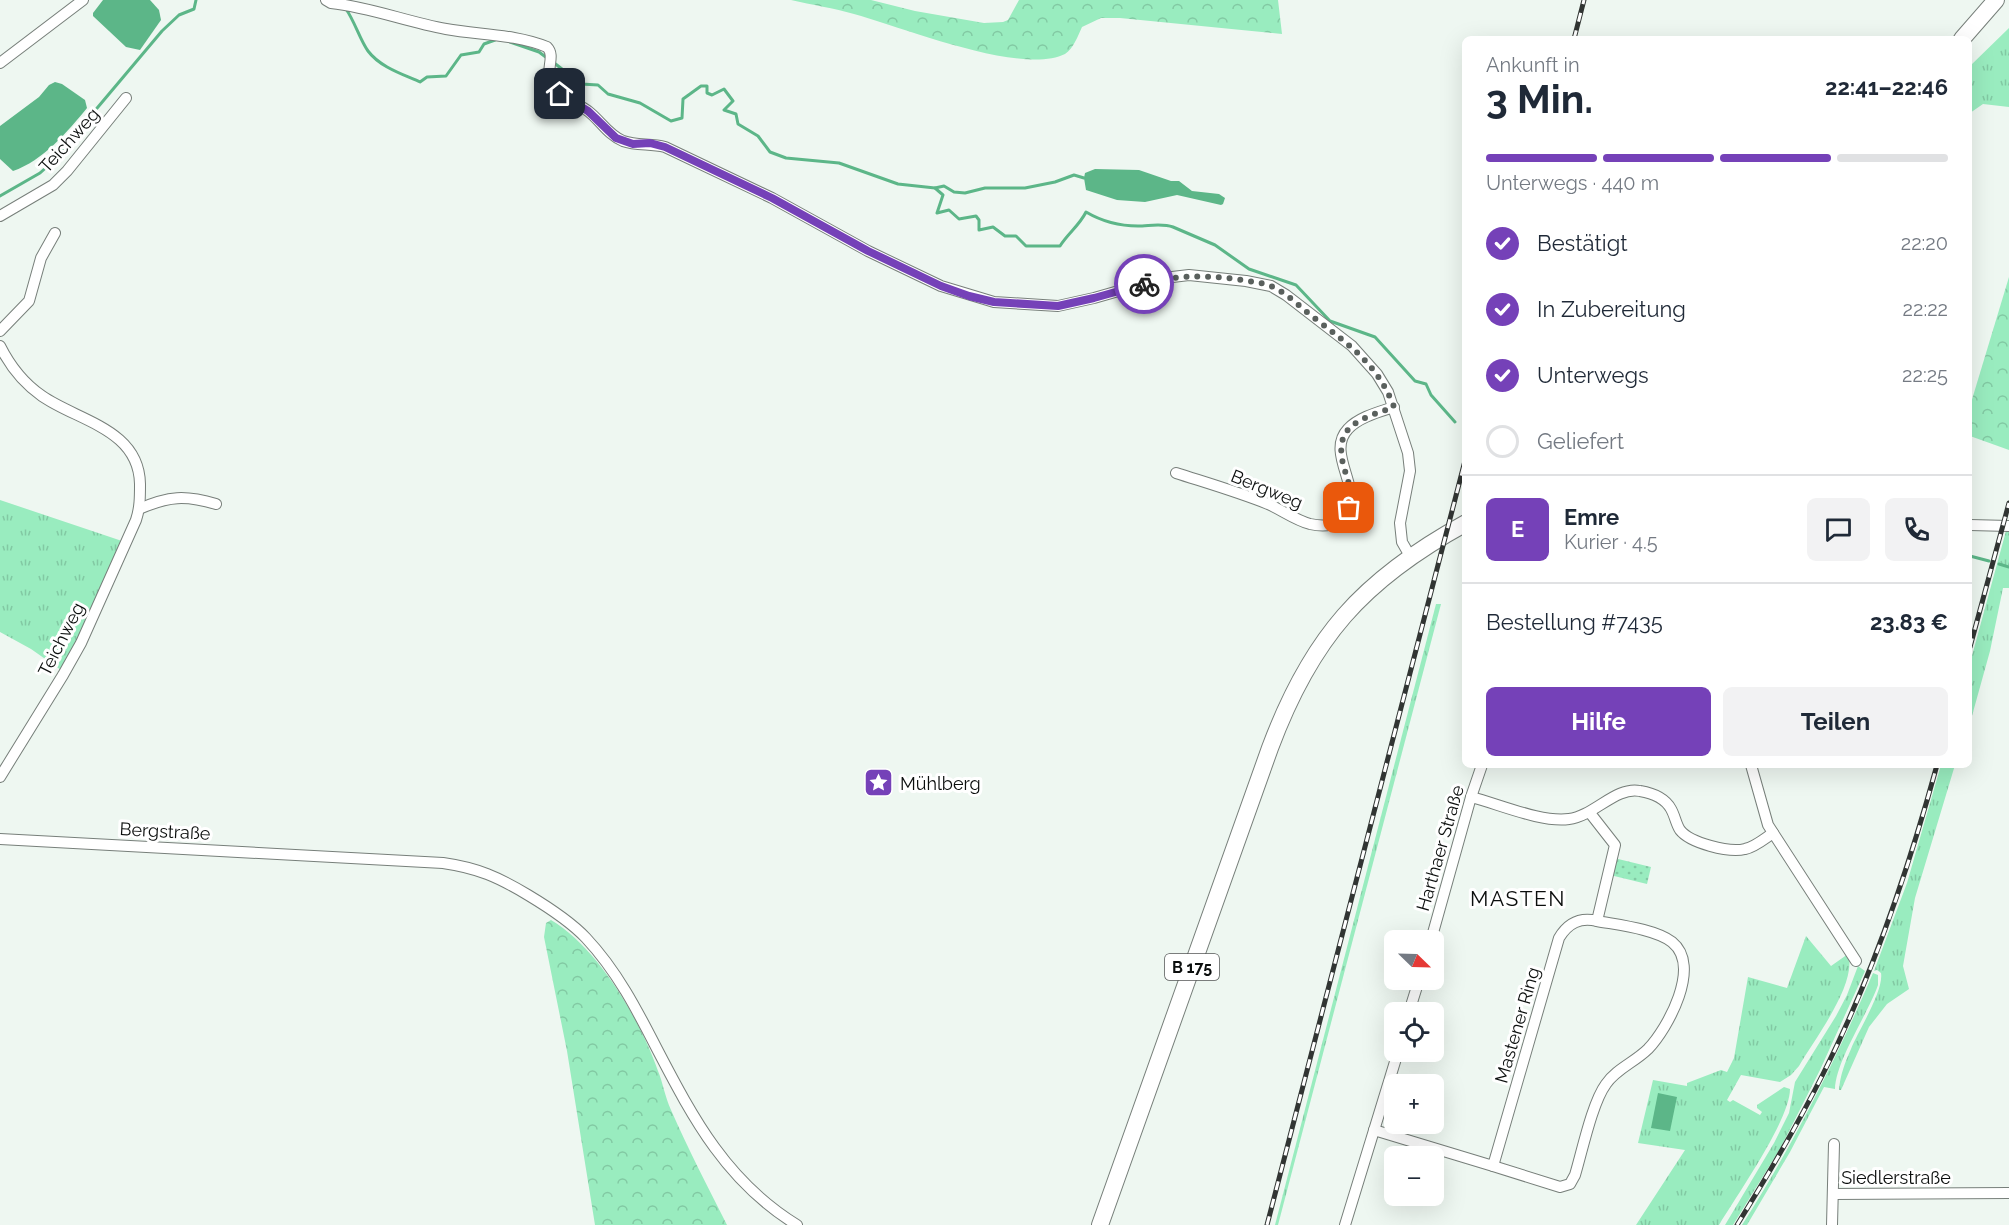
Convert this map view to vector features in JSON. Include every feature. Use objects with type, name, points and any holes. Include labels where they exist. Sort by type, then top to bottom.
[{"type":"main road","points":[[1965,36],[1996,0]]},
{"type":"main road","name":"B 175","points":[[1100,1225],[1270,748],[1295,687],[1336,624],[1372,587],[1410,556],[1462,526]]},
{"type":"street","points":[[0,63],[83,0]]},
{"type":"street","points":[[326,0],[443,28],[504,36],[547,47],[551,51],[551,81],[560,94],[588,111],[616,138],[633,144],[650,143],[665,147],[772,198],[860,247],[941,286],[994,302],[1065,305],[1164,278],[1189,275],[1271,286],[1286,295],[1363,357],[1388,392],[1408,453],[1410,471],[1400,523],[1402,542],[1410,556]]},
{"type":"street","name":"Teichweg","points":[[0,216],[52,185],[67,171],[126,98]]},
{"type":"street","points":[[0,331],[29,301],[41,258],[55,233]]},
{"type":"street","name":"Teichweg","points":[[0,346],[18,375],[32,389],[103,428],[127,445],[140,477],[139,509],[128,540],[81,643],[0,777]]},
{"type":"street","name":"Bergweg","points":[[1176,473],[1250,497],[1309,524],[1328,525],[1344,516],[1352,500],[1340,452],[1340,443],[1344,435],[1348,428],[1359,421],[1394,407]]},
{"type":"street","points":[[139,509],[170,498],[198,499],[216,504]]},
{"type":"street","points":[[1972,525],[2009,526]]},
{"type":"street","name":"Harthaer Straße","points":[[1434,930],[1481,768]]},
{"type":"street","points":[[1752,768],[1764,817],[1856,961]]},
{"type":"street","points":[[1471,796],[1550,820],[1566,820],[1590,813],[1628,790],[1638,790],[1664,800],[1682,832],[1690,839],[1701,843],[1734,850],[1745,849],[1773,833]]},
{"type":"street","points":[[1590,813],[1615,845],[1597,921]]},
{"type":"street","name":"Bergstraße","points":[[0,839],[443,862],[481,870],[509,884],[564,919],[585,936],[618,976],[713,1148],[740,1181],[769,1206],[797,1225]]},
{"type":"street","name":"Mastener Ring","points":[[1374,1130],[1560,1187],[1570,1184],[1575,1175],[1599,1096],[1606,1083],[1659,1037],[1675,1008],[1683,974],[1682,960],[1677,947],[1671,941],[1658,934],[1588,919],[1574,922],[1565,928],[1559,938],[1493,1166]]},
{"type":"street","points":[[1345,1225],[1395,1062]]},
{"type":"street","name":"Siedlerstraße","points":[[1834,1144],[1833,1194],[2009,1193]]},
{"type":"street","points":[[1832,1225],[1833,1194]]},
{"type":"green space","points":[[791,0],[871,0],[915,11],[984,23],[1008,20],[1019,0],[1278,0],[1282,34],[1101,18],[1082,27],[1073,46],[1065,54],[1046,59],[1021,59],[961,47],[875,20]]},
{"type":"green space","points":[[2009,28],[2009,107],[1983,104],[1972,112],[1972,64]]},
{"type":"green space","points":[[2009,277],[2009,450],[1972,437],[1972,399]]},
{"type":"green space","points":[[0,500],[122,541],[73,651],[61,670],[31,649],[0,632]]},
{"type":"green space","points":[[2006,531],[2009,531],[2009,588],[2003,588],[1990,651],[1972,716],[1972,656]]},
{"type":"green space","points":[[1436,604],[1441,604],[1278,1225],[1275,1225]]},
{"type":"green space","points":[[1940,768],[1954,768],[1915,898],[1903,966],[1909,989],[1887,1004],[1869,1027],[1841,1090],[1839,1090],[1842,1074],[1854,1041],[1879,990],[1881,973],[1874,971],[1907,883]]},
{"type":"green space","points":[[1614,858],[1651,867],[1647,884],[1610,875]]},
{"type":"green space","points":[[551,920],[568,932],[601,966],[629,1008],[650,1051],[678,1125],[727,1225],[595,1225],[567,1051],[544,937],[546,923]]},
{"type":"green space","points":[[1806,936],[1831,966],[1848,954],[1847,980],[1824,1027],[1791,1075],[1780,1082],[1741,1075],[1727,1100],[1730,1102],[1733,1100],[1760,1115],[1762,1112],[1757,1105],[1784,1087],[1790,1089],[1788,1103],[1761,1157],[1719,1225],[1636,1225],[1685,1150],[1638,1143],[1653,1080],[1687,1086],[1687,1083],[1721,1070],[1727,1072],[1734,1058],[1748,977],[1787,988]]},
{"type":"green space","points":[[1858,966],[1865,971],[1820,1070],[1781,1147],[1733,1225],[1725,1225],[1774,1143],[1789,1113],[1795,1082],[1836,1016]]},
{"type":"green space","points":[[1873,973],[1878,975],[1878,985],[1846,1051],[1835,1089],[1824,1087],[1790,1152],[1747,1225],[1742,1225],[1813,1102]]},
{"type":"shaded area","points":[[103,0],[150,0],[159,10],[161,20],[140,50],[126,47],[93,16]]},
{"type":"shaded area","points":[[55,82],[62,84],[85,100],[87,108],[45,153],[13,171],[0,159],[0,126]]},
{"type":"shaded area","points":[[1095,169],[1139,170],[1171,181],[1179,181],[1192,191],[1219,194],[1225,198],[1221,205],[1177,195],[1145,202],[1117,200],[1086,190],[1085,173]]},
{"type":"shaded area","points":[[1658,1093],[1677,1097],[1670,1131],[1651,1128]]},
{"type":"waterway","points":[[0,196],[40,173],[50,164],[162,31],[179,15],[194,9],[196,0]]},
{"type":"waterway","points":[[346,9],[365,47],[373,57],[392,70],[420,82],[427,77],[446,76],[461,55],[479,52],[484,44],[495,40]]},
{"type":"waterway","points":[[510,42],[539,52],[547,58]]},
{"type":"waterway","points":[[553,62],[581,84],[598,85],[608,94],[640,103],[671,121],[682,118],[683,99],[701,86],[707,86],[707,93],[712,95],[724,89],[733,101],[724,110],[736,114],[738,124],[758,136],[770,152],[786,158],[839,163],[898,184],[935,188],[943,195],[937,213],[949,210],[959,219],[976,216],[979,220],[979,230],[993,227],[1005,236],[1016,236],[1026,246],[1060,246],[1086,212],[1117,224],[1173,227],[1215,245],[1249,269],[1296,285],[1330,321],[1375,337],[1415,381],[1426,384],[1431,395],[1455,422]]},
{"type":"waterway","points":[[935,188],[944,186],[954,192],[965,193],[985,188],[1025,188],[1055,182],[1074,175],[1084,178]]},
{"type":"waterway","points":[[1972,557],[1989,561]]},
{"type":"waterway","points":[[1999,564],[2009,567]]},
{"type":"railway","points":[[1575,36],[1584,0]]},
{"type":"railway","points":[[1267,1225],[1462,472]]},
{"type":"railway","points":[[1972,640],[2009,503]]},
{"type":"railway","points":[[1737,1225],[1803,1112],[1858,999],[1888,922],[1936,768]]},
{"type":"way so far","points":[[1144,284],[1164,278],[1189,275],[1271,286],[1286,295],[1363,357],[1377,374],[1394,407],[1348,428],[1340,443],[1340,452],[1351,491],[1352,500],[1349,508]]},
{"type":"place","name":"Mühlberg","points":[[879,783]]},
{"type":"district","name":"MASTEN","points":[[1518,898]]},
{"type":"route","points":[[560,94],[588,111],[616,138],[633,144],[650,143],[665,147],[772,198],[868,251],[941,286],[969,296],[994,302],[1058,306],[1144,284]]}]
